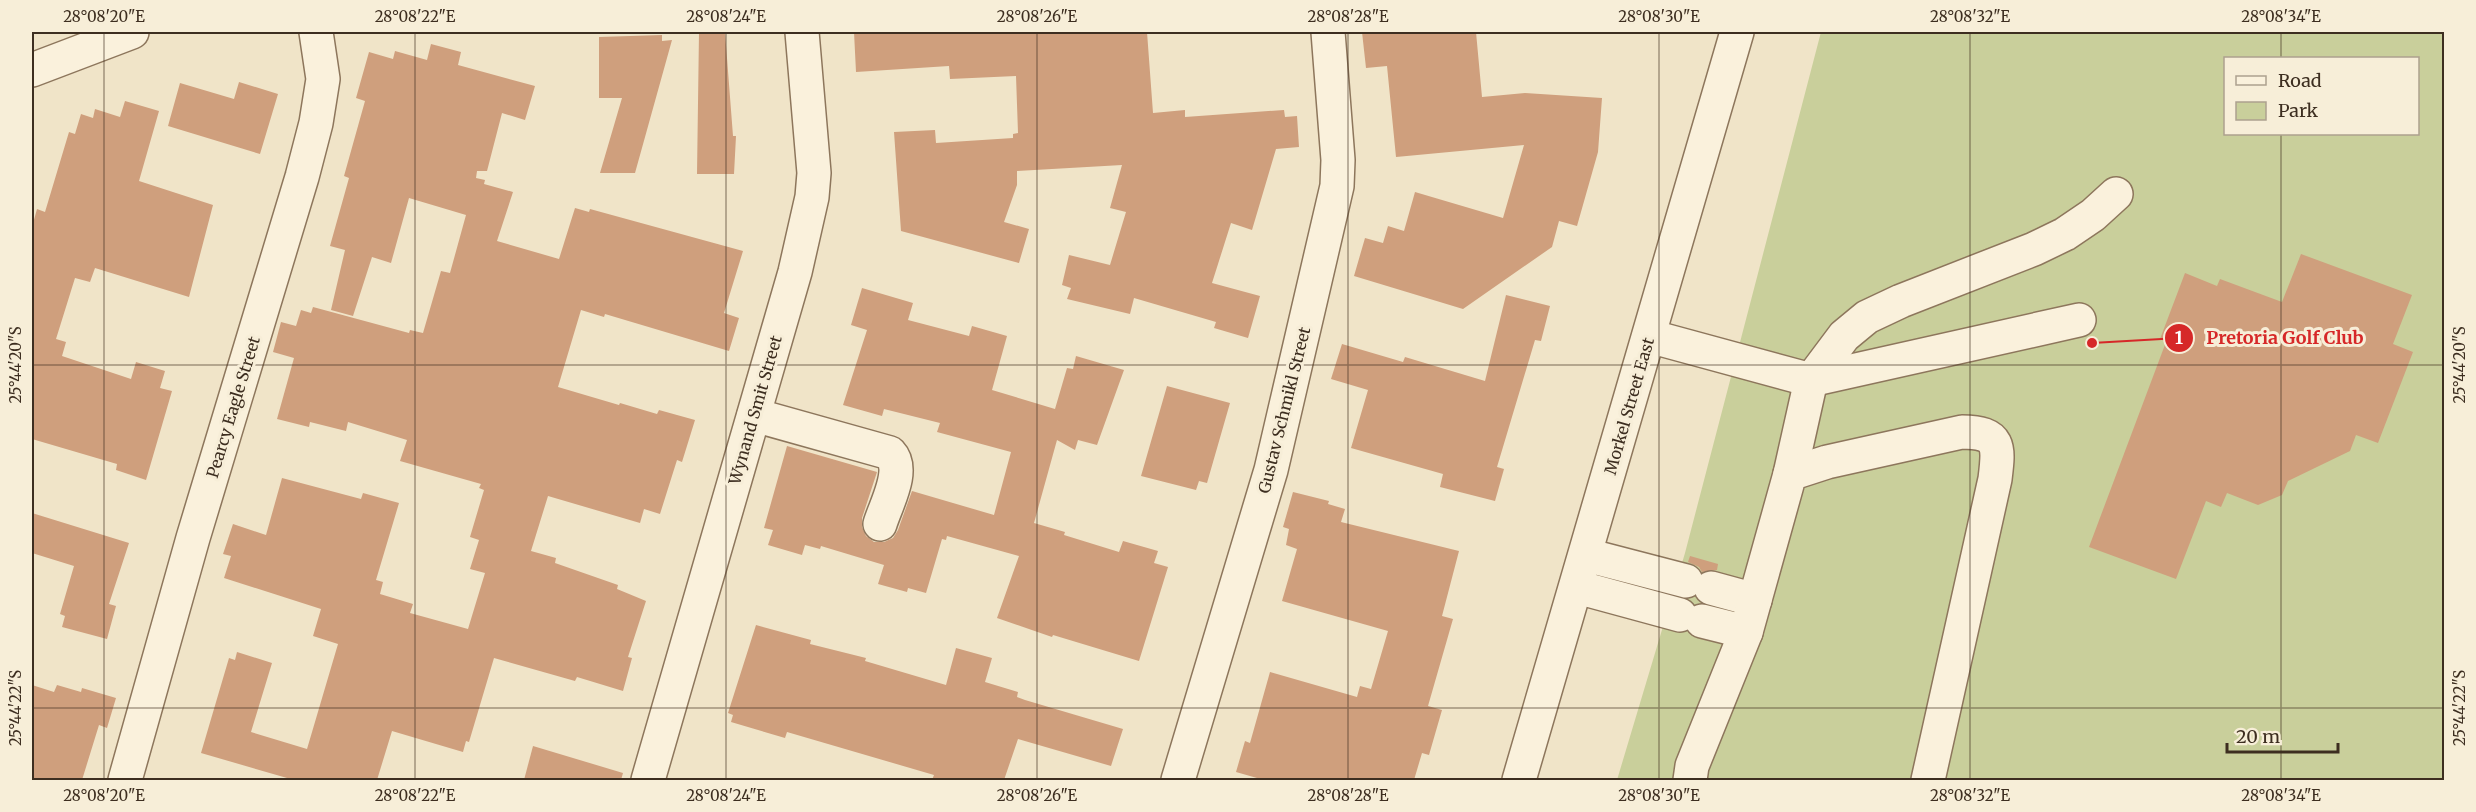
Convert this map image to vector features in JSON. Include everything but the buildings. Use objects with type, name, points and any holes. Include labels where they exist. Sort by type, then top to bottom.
[{"type":"street","points":[[32,70],[80,40],[132,32]]},
{"type":"street","name":"Pearcy Eagle Street","points":[[125,780],[193,538],[310,144],[323,79],[316,32]]},
{"type":"street","name":"Wynand Smit Street","points":[[648,780],[795,272],[812,197],[814,173],[802,32]]},
{"type":"street","name":"Gustav Schmikl Street","points":[[1178,780],[1271,470],[1337,186],[1338,160],[1328,32]]},
{"type":"street","name":"Morkel Street East","points":[[1519,780],[1737,32]]},
{"type":"street","points":[[1690,780],[1692,766],[1746,632],[1790,474],[1810,380],[1844,336],[1867,317],[1901,301],[2034,249],[2065,234],[2093,215],[2116,194]]},
{"type":"street","points":[[1649,336],[1810,380],[2079,320]]},
{"type":"street","points":[[754,416],[890,453],[897,467],[880,524]]},
{"type":"street","points":[[1790,474],[1827,462],[1962,432],[1978,432],[1991,437],[1997,446],[1995,479],[1928,780]]},
{"type":"street","points":[[1586,555],[1755,600]]},
{"type":"street","points":[[1576,587],[1746,632]]},
{"type":"green space","points":[[1821,32],[2444,32],[2444,780],[1617,780],[1685,553]]},
{"type":"place","name":"Pretoria Golf Club","points":[[2092,343]]}]
